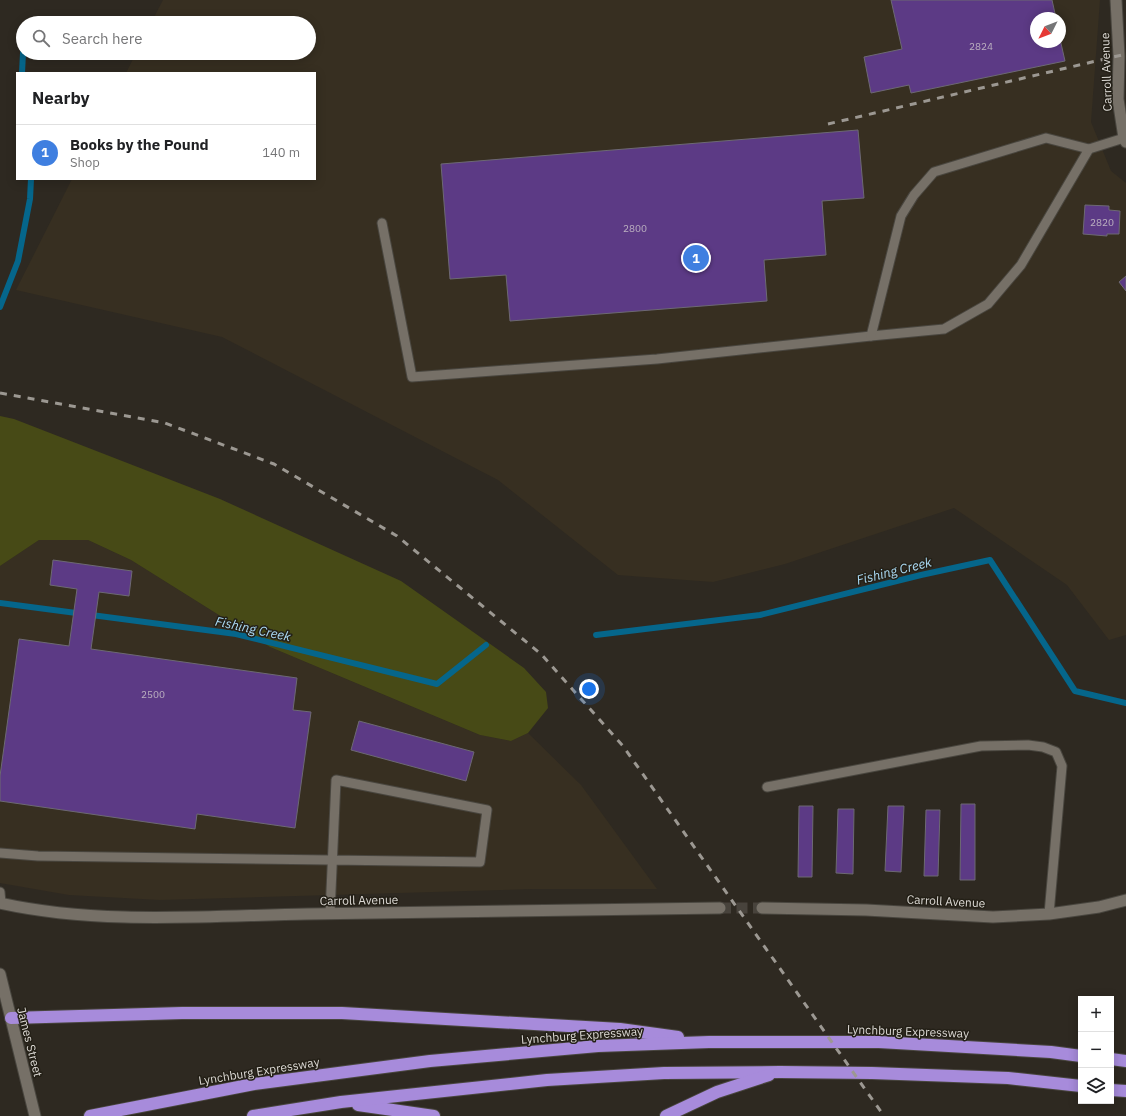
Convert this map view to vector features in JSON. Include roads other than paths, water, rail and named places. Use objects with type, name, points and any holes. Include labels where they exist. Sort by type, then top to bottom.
[{"type":"highway","points":[[11,1018],[182,1013],[342,1014],[620,1029],[709,1042]]},
{"type":"highway","name":"Lynchburg Expressway","points":[[90,1116],[254,1084],[430,1061],[598,1046],[709,1042],[879,1042],[1051,1052],[1078,1056]]},
{"type":"highway","points":[[1114,1059],[1126,1060]]},
{"type":"highway","points":[[666,1116],[717,1092],[780,1072]]},
{"type":"highway","points":[[253,1116],[341,1102],[547,1080],[664,1073],[872,1073],[1008,1078],[1078,1086]]},
{"type":"highway","points":[[1114,1090],[1126,1091]]},
{"type":"highway","points":[[341,1102],[434,1116]]},
{"type":"street","name":"Carroll Avenue","points":[[1116,0],[1119,56],[1118,98],[1125,140]]},
{"type":"street","name":"Carroll Avenue","points":[[0,900],[21,908],[64,913],[153,917],[520,909],[720,908]]},
{"type":"street","name":"Carroll Avenue","points":[[762,908],[866,910],[992,917],[1049,914],[1099,907],[1126,900]]},
{"type":"street","name":"James Street","points":[[0,974],[35,1116]]},
{"type":"lane","points":[[872,336],[901,216],[914,195],[934,172],[1046,138],[1089,149],[1125,140]]},
{"type":"lane","points":[[382,223],[412,377],[657,359],[944,329],[988,304],[1021,265],[1089,149]]},
{"type":"lane","points":[[767,787],[981,746],[1028,745],[1044,747],[1056,752],[1062,766],[1049,914]]},
{"type":"lane","points":[[0,852],[38,856],[332,861],[480,862],[487,810],[336,780],[332,861],[330,914]]},
{"type":"waterway","points":[[22,72],[23,60]]},
{"type":"waterway","points":[[0,307],[18,261],[30,199],[31,180]]},
{"type":"waterway","name":"Fishing Creek","points":[[596,635],[760,615],[921,575],[990,560],[1075,691],[1126,703]]},
{"type":"waterway","name":"Fishing Creek","points":[[0,603],[236,634],[437,684],[486,645]]},
{"type":"tunnel","points":[[720,908],[762,908]]},
{"type":"railway","points":[[828,124],[1126,54]]},
{"type":"railway","points":[[0,393],[165,423],[274,464],[397,536],[541,654],[623,746],[884,1116]]},
{"type":"place","name":"Books by the Pound","points":[[696,258]]}]
